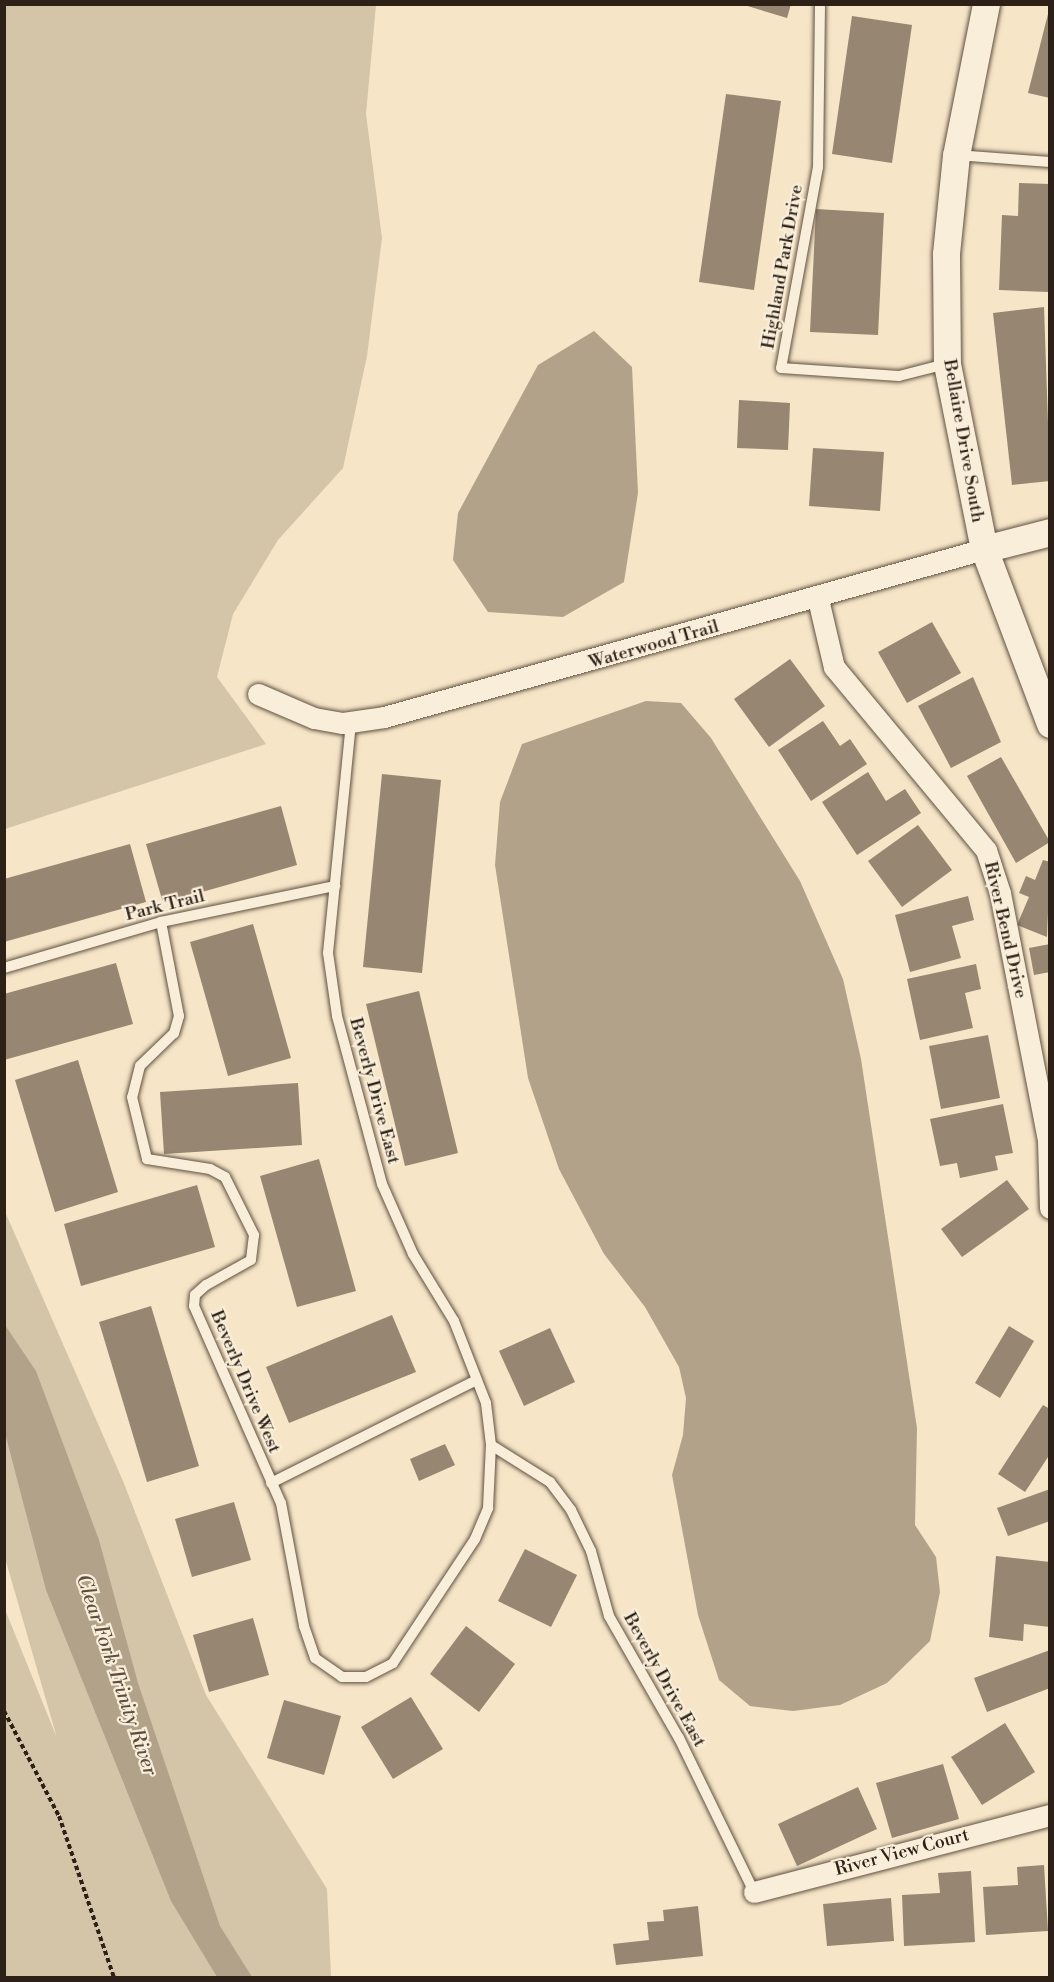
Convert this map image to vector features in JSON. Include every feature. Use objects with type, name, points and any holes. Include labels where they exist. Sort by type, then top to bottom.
[{"type":"street","name":"Bellaire Drive South","points":[[986,4],[956,155],[946,254],[947,364],[984,549],[1047,714]]},
{"type":"street","name":"Waterwood Trail","points":[[258,693],[314,718],[351,722],[482,693],[1050,532]]},
{"type":"street","name":"River Bend Drive","points":[[818,599],[834,667],[986,850],[1000,893],[1048,1141],[1050,1208]]},
{"type":"street","name":"River View Court","points":[[754,1892],[1050,1815]]},
{"type":"lane","name":"Highland Park Drive","points":[[820,4],[818,167],[781,368],[899,376],[947,364]]},
{"type":"lane","points":[[956,155],[1050,162]]},
{"type":"lane","name":"Beverly Drive East","points":[[351,722],[328,953],[337,1016],[382,1184],[413,1254],[454,1321],[477,1380],[492,1445],[488,1508],[475,1539],[437,1597]]},
{"type":"lane","name":"Park Trail","points":[[4,968],[160,922],[335,886]]},
{"type":"lane","name":"Beverly Drive West","points":[[160,922],[178,1016],[174,1033],[140,1066],[132,1097],[147,1160],[210,1169],[225,1177],[254,1236],[251,1260],[206,1285],[195,1295],[194,1306],[271,1483],[296,1563],[315,1658],[342,1677],[366,1677],[393,1663],[437,1597]]},
{"type":"lane","points":[[271,1483],[477,1380]]},
{"type":"lane","name":"Beverly Drive East","points":[[492,1445],[550,1482],[571,1510],[591,1551],[609,1616],[679,1738],[754,1892]]},
{"type":"path","points":[[4,1711],[59,1816],[114,1977]]},
{"type":"shaded area","points":[[4,5],[376,5],[366,114],[382,238],[367,356],[343,468],[278,540],[233,614],[217,677],[266,744],[5,829]]},
{"type":"shaded area","points":[[6,1214],[123,1481],[206,1695],[327,1889],[331,1977],[5,1977],[4,1607],[57,1738],[5,1558]]},
{"type":"water","points":[[594,331],[632,367],[638,493],[624,582],[563,617],[488,612],[453,560],[458,513],[538,365]]},
{"type":"water","points":[[646,701],[681,703],[711,738],[800,881],[843,979],[861,1059],[917,1428],[915,1525],[936,1557],[940,1592],[930,1641],[887,1683],[840,1705],[793,1711],[750,1706],[719,1680],[698,1615],[672,1475],[683,1435],[686,1398],[679,1367],[645,1307],[604,1254],[559,1169],[528,1078],[495,865],[500,802],[522,744]]},
{"type":"water","name":"Clear Fork Trinity River","points":[[5,1325],[36,1371],[99,1540],[138,1683],[220,1926],[252,1977],[217,1977],[171,1901],[46,1590],[5,1433]]},
{"type":"building","points":[[741,4],[791,4],[787,18]]},
{"type":"building","points":[[1050,10],[1050,98],[1028,93]]},
{"type":"building","points":[[852,16],[912,25],[892,163],[832,154]]},
{"type":"building","points":[[726,94],[781,101],[754,290],[699,282]]},
{"type":"building","points":[[1019,183],[1050,184],[1048,292],[999,290],[1002,215],[1018,216]]},
{"type":"building","points":[[816,209],[884,213],[878,335],[810,332]]},
{"type":"building","points":[[1044,307],[1050,481],[1012,485],[993,313]]},
{"type":"building","points":[[739,400],[790,403],[788,450],[737,448]]},
{"type":"building","points":[[813,448],[884,452],[880,511],[809,506]]},
{"type":"building","points":[[932,622],[961,673],[907,703],[878,652]]},
{"type":"building","points":[[790,659],[825,706],[769,747],[734,699]]},
{"type":"building","points":[[973,677],[1001,742],[951,768],[918,706]]},
{"type":"building","points":[[823,721],[840,746],[850,739],[867,764],[811,801],[778,750]]},
{"type":"building","points":[[1001,757],[1050,842],[1016,863],[967,776]]},
{"type":"building","points":[[868,772],[886,801],[905,789],[921,813],[857,855],[822,802]]},
{"type":"building","points":[[382,774],[441,780],[422,973],[363,967]]},
{"type":"building","points":[[281,806],[297,865],[163,903],[146,844]]},
{"type":"building","points":[[918,825],[952,870],[902,907],[868,861]]},
{"type":"building","points":[[130,844],[146,902],[4,942],[4,879]]},
{"type":"building","points":[[1043,860],[1050,862],[1047,937],[1017,925],[1029,897],[1019,893],[1026,876],[1035,880]]},
{"type":"building","points":[[968,896],[974,920],[952,926],[961,958],[910,972],[895,915]]},
{"type":"building","points":[[253,924],[291,1058],[228,1076],[190,942]]},
{"type":"building","points":[[1050,944],[1050,972],[1034,975],[1029,948]]},
{"type":"building","points":[[116,963],[133,1024],[4,1060],[4,994]]},
{"type":"building","points":[[976,964],[981,989],[965,993],[973,1028],[920,1040],[907,979]]},
{"type":"building","points":[[419,991],[458,1153],[405,1166],[366,1004]]},
{"type":"building","points":[[988,1035],[1000,1098],[941,1109],[929,1046]]},
{"type":"building","points":[[78,1060],[118,1192],[55,1212],[15,1080]]},
{"type":"building","points":[[298,1083],[302,1145],[164,1154],[160,1092]]},
{"type":"building","points":[[1003,1104],[1013,1153],[995,1156],[998,1170],[960,1178],[957,1163],[940,1166],[930,1119]]},
{"type":"building","points":[[319,1159],[356,1291],[297,1307],[260,1176]]},
{"type":"building","points":[[1007,1180],[1029,1209],[962,1257],[941,1229]]},
{"type":"building","points":[[197,1185],[215,1247],[81,1286],[64,1224]]},
{"type":"building","points":[[151,1306],[199,1466],[147,1482],[99,1322]]},
{"type":"building","points":[[392,1315],[416,1372],[289,1423],[266,1367]]},
{"type":"building","points":[[1009,1326],[1034,1341],[1000,1398],[975,1383]]},
{"type":"building","points":[[550,1328],[575,1382],[524,1406],[499,1351]]},
{"type":"building","points":[[1043,1405],[1050,1409],[1050,1454],[1025,1492],[998,1474]]},
{"type":"building","points":[[445,1444],[455,1465],[419,1481],[410,1459]]},
{"type":"building","points":[[1050,1489],[1050,1521],[1008,1536],[997,1508]]},
{"type":"building","points":[[234,1502],[251,1560],[192,1577],[175,1519]]},
{"type":"building","points":[[525,1549],[577,1575],[551,1627],[498,1601]]},
{"type":"building","points":[[996,1556],[1050,1562],[1050,1627],[1024,1624],[1023,1641],[989,1637]]},
{"type":"building","points":[[253,1618],[269,1675],[209,1692],[193,1635]]},
{"type":"building","points":[[466,1626],[515,1664],[479,1712],[430,1674]]},
{"type":"building","points":[[1050,1650],[1050,1688],[987,1712],[974,1678]]},
{"type":"building","points":[[411,1697],[443,1749],[393,1779],[361,1727]]},
{"type":"building","points":[[284,1700],[341,1716],[324,1775],[267,1758]]},
{"type":"building","points":[[1005,1723],[1035,1772],[982,1805],[951,1757]]},
{"type":"building","points":[[943,1764],[959,1819],[892,1838],[876,1783]]},
{"type":"building","points":[[858,1787],[877,1829],[797,1866],[778,1824]]},
{"type":"building","points":[[1044,1865],[1048,1931],[986,1935],[983,1887],[1018,1885],[1017,1867]]},
{"type":"building","points":[[971,1871],[975,1942],[904,1946],[902,1895],[940,1893],[938,1873]]},
{"type":"building","points":[[891,1898],[894,1941],[827,1946],[823,1904]]},
{"type":"building","points":[[698,1906],[703,1956],[616,1965],[613,1944],[649,1940],[647,1922],[664,1921],[663,1910]]}]
